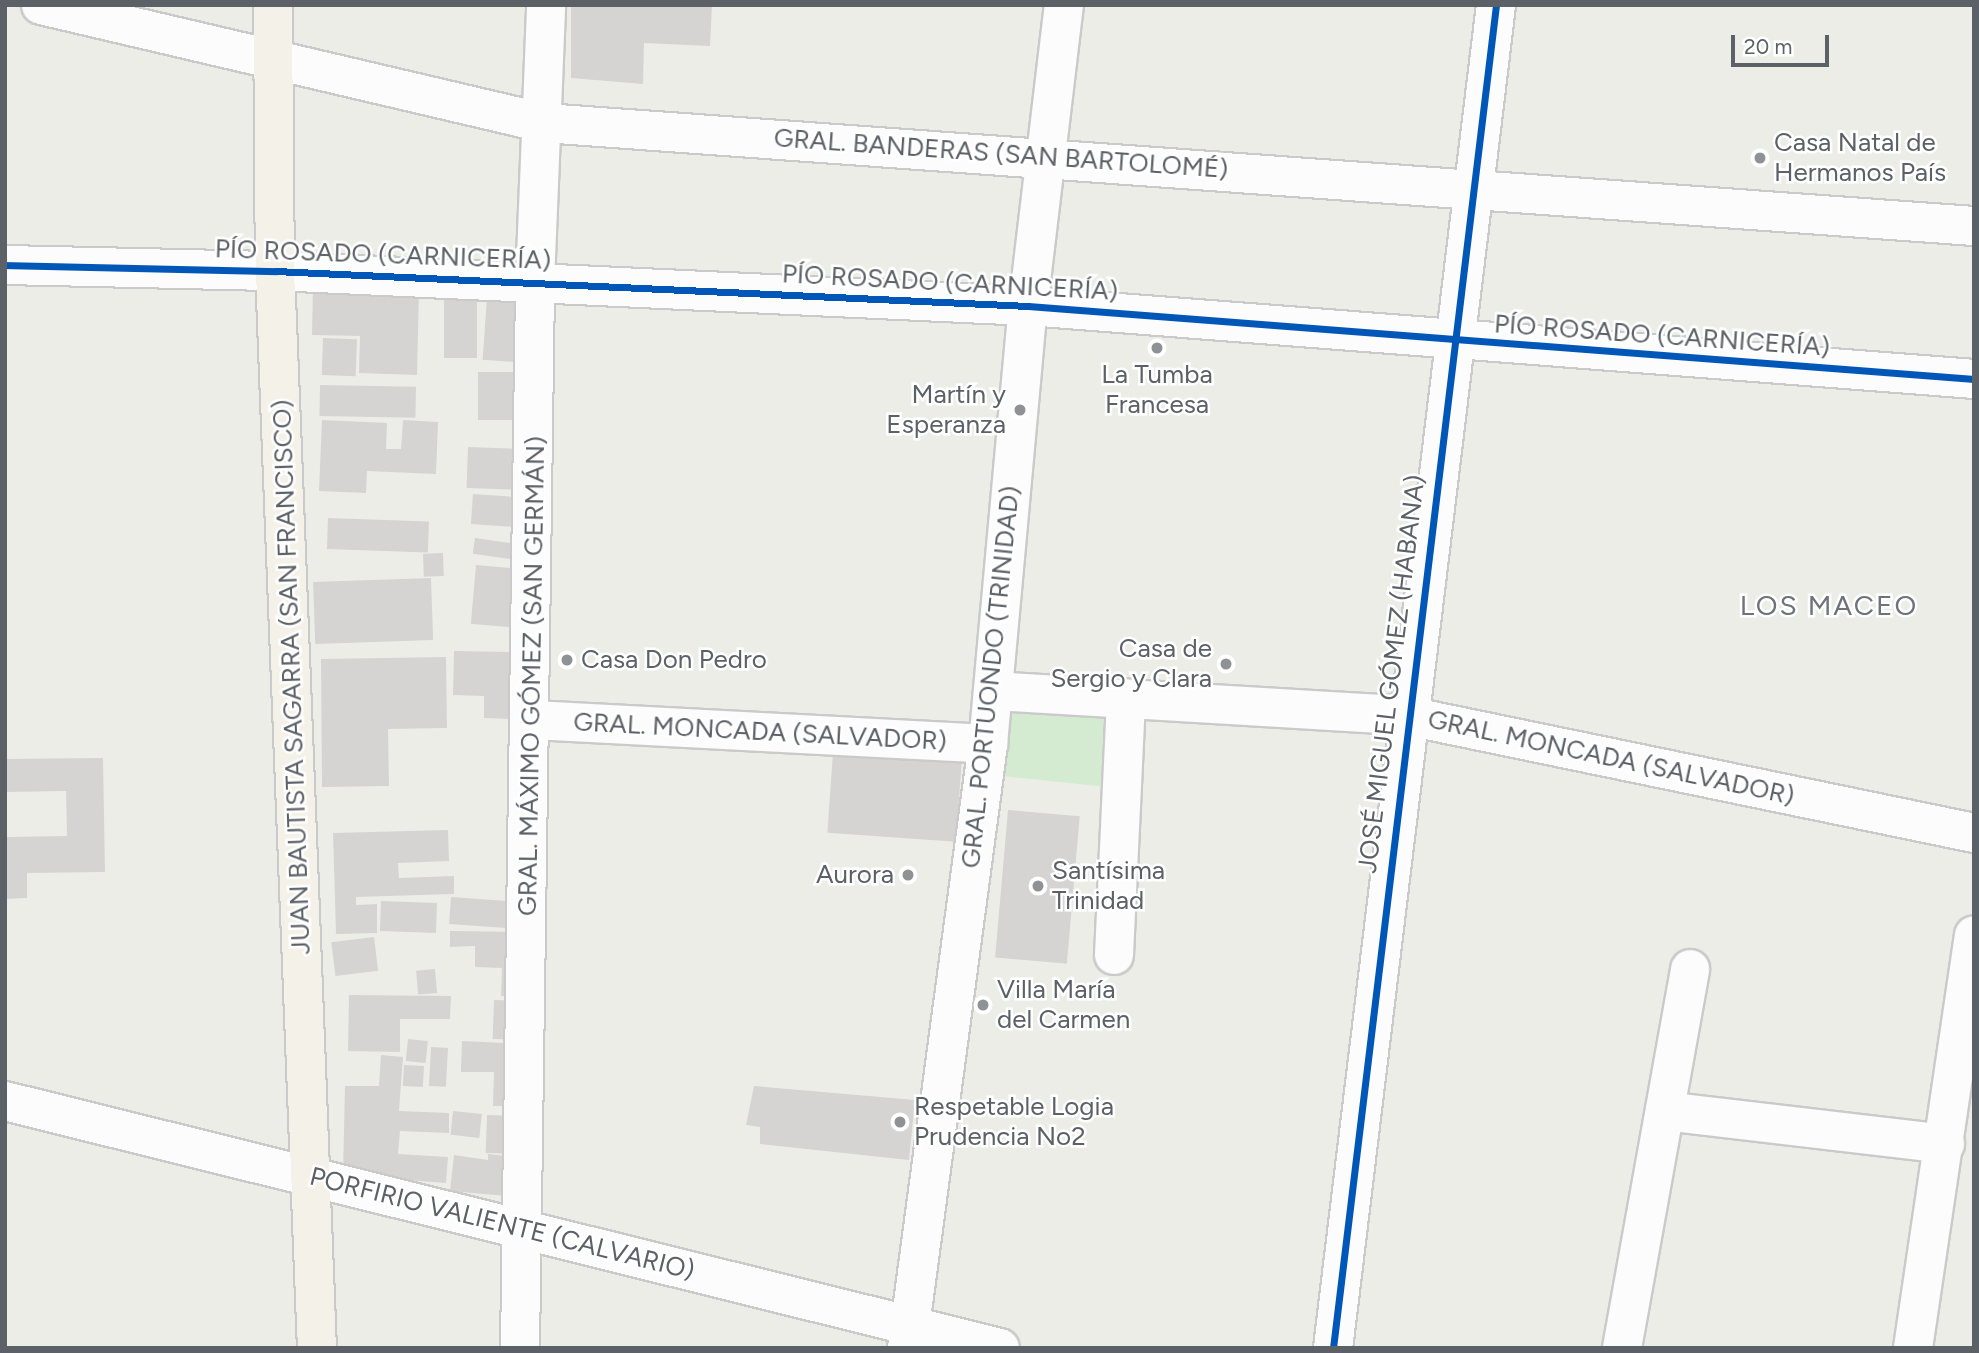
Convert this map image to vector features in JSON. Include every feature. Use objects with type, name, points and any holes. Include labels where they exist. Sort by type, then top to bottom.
[{"type":"main road","name":"JUAN BAUTISTA SAGARRA (SAN FRANCISCO)","points":[[273,5],[275,271],[317,1348]]},
{"type":"street","name":"GRAL. BANDERAS (SAN BARTOLOMÉ)","points":[[41,5],[274,62],[544,123],[1046,156],[1974,226]]},
{"type":"street","name":"GRAL. MÁXIMO GÓMEZ (SAN GERMÁN)","points":[[520,1348],[533,720],[535,283],[544,123],[546,5]]},
{"type":"street","name":"GRAL. PORTUONDO (TRINIDAD)","points":[[908,1337],[988,744],[1028,306],[1064,5]]},
{"type":"street","name":"JOSÉ MIGUEL GÓMEZ (HABANA)","points":[[1333,1348],[1451,342],[1474,189],[1496,5]]},
{"type":"street","name":"PÍO ROSADO (CARNICERÍA)","points":[[5,265],[275,271],[1028,306],[1451,342],[1974,379]]},
{"type":"street","name":"GRAL. MONCADA (SALVADOR)","points":[[993,691],[1408,716],[1974,833]]},
{"type":"street","points":[[1114,955],[1126,698]]},
{"type":"street","name":"GRAL. MONCADA (SALVADOR)","points":[[533,720],[988,744]]},
{"type":"street","points":[[1913,1348],[1974,935]]},
{"type":"street","points":[[1622,1348],[1690,969]]},
{"type":"street","name":"PORFIRIO VALIENTE (CALVARIO)","points":[[5,1101],[524,1228],[908,1337],[1000,1348]]},
{"type":"street","points":[[1665,1111],[1945,1144]]},
{"type":"green space","points":[[1005,701],[1114,712],[1107,787],[997,776]]},
{"type":"building","points":[[571,5],[712,5],[710,46],[644,43],[643,84],[571,78]]},
{"type":"building","points":[[313,285],[419,288],[417,375],[359,373],[360,336],[312,335]]},
{"type":"building","points":[[444,290],[477,290],[477,358],[444,358]]},
{"type":"building","points":[[487,297],[527,300],[523,363],[483,360]]},
{"type":"building","points":[[323,338],[357,339],[356,376],[322,375]]},
{"type":"building","points":[[478,372],[520,372],[520,420],[478,420]]},
{"type":"building","points":[[320,385],[416,387],[415,418],[319,416]]},
{"type":"building","points":[[322,420],[387,423],[386,449],[401,449],[403,420],[438,422],[436,474],[367,471],[366,493],[319,491]]},
{"type":"building","points":[[468,447],[522,449],[521,490],[467,488]]},
{"type":"building","points":[[473,494],[525,498],[523,528],[471,524]]},
{"type":"building","points":[[328,518],[429,522],[428,553],[327,549]]},
{"type":"building","points":[[475,538],[523,545],[520,561],[473,554]]},
{"type":"building","points":[[443,553],[444,576],[424,577],[423,554]]},
{"type":"building","points":[[476,565],[524,569],[519,628],[471,624]]},
{"type":"building","points":[[431,578],[433,640],[315,644],[313,582]]},
{"type":"building","points":[[454,651],[514,652],[512,719],[484,718],[484,696],[453,695]]},
{"type":"building","points":[[446,657],[447,728],[388,729],[389,786],[322,787],[321,659]]},
{"type":"building","points":[[833,752],[962,761],[956,842],[827,833]]},
{"type":"building","points":[[103,758],[105,872],[27,873],[27,898],[5,899],[5,837],[67,836],[66,791],[5,792],[5,759]]},
{"type":"building","name":"Santísima Trinidad","points":[[1008,810],[1080,816],[1067,964],[995,957]]},
{"type":"building","points":[[448,830],[449,861],[398,863],[399,878],[454,876],[454,894],[356,897],[356,905],[377,904],[377,933],[336,934],[333,833]]},
{"type":"building","points":[[451,897],[528,902],[526,929],[449,924]]},
{"type":"building","points":[[381,901],[437,903],[436,933],[380,931]]},
{"type":"building","points":[[450,931],[527,932],[524,998],[501,996],[502,968],[475,967],[475,946],[450,947]]},
{"type":"building","points":[[374,937],[378,971],[335,976],[331,942]]},
{"type":"building","points":[[435,969],[437,993],[418,995],[416,971]]},
{"type":"building","points":[[349,995],[451,996],[450,1019],[400,1019],[400,1052],[348,1051]]},
{"type":"building","points":[[494,1000],[525,1001],[524,1040],[493,1039]]},
{"type":"building","points":[[408,1039],[428,1041],[426,1063],[406,1061]]},
{"type":"building","points":[[462,1041],[525,1044],[523,1106],[493,1106],[494,1072],[461,1072]]},
{"type":"building","points":[[431,1047],[448,1048],[446,1087],[429,1086]]},
{"type":"building","points":[[381,1055],[403,1057],[399,1111],[449,1113],[449,1133],[400,1131],[398,1154],[448,1157],[446,1183],[343,1175],[345,1086],[379,1086]]},
{"type":"building","points":[[404,1065],[424,1066],[423,1087],[403,1086]]},
{"type":"building","points":[[754,1086],[915,1100],[909,1160],[760,1144],[760,1127],[746,1125]]},
{"type":"building","points":[[453,1111],[482,1114],[479,1138],[450,1135]]},
{"type":"building","points":[[487,1115],[524,1116],[523,1154],[486,1153]]},
{"type":"building","points":[[488,1154],[522,1158],[517,1197],[450,1191],[454,1155],[488,1160]]},
{"type":"cycle path","points":[[1333,1348],[1496,5]]},
{"type":"cycle path","points":[[5,265],[275,271],[1028,306],[1974,379]]},
{"type":"place","name":"Casa Natal de Hermanos País","points":[[1760,158]]},
{"type":"place","name":"La Tumba Francesa","points":[[1157,348]]},
{"type":"place","name":"Martín y Esperanza","points":[[1020,410]]},
{"type":"place","name":"Casa Don Pedro","points":[[567,660]]},
{"type":"place","name":"Casa de Sergio y Clara","points":[[1226,664]]},
{"type":"place","name":"Aurora","points":[[908,875]]},
{"type":"place","name":"Santísima Trinidad","points":[[1038,886]]},
{"type":"place","name":"Villa María del Carmen","points":[[983,1005]]},
{"type":"place","name":"Respetable Logia Prudencia No2","points":[[900,1122]]},
{"type":"district","name":"LOS MACEO","points":[[1829,605]]}]
